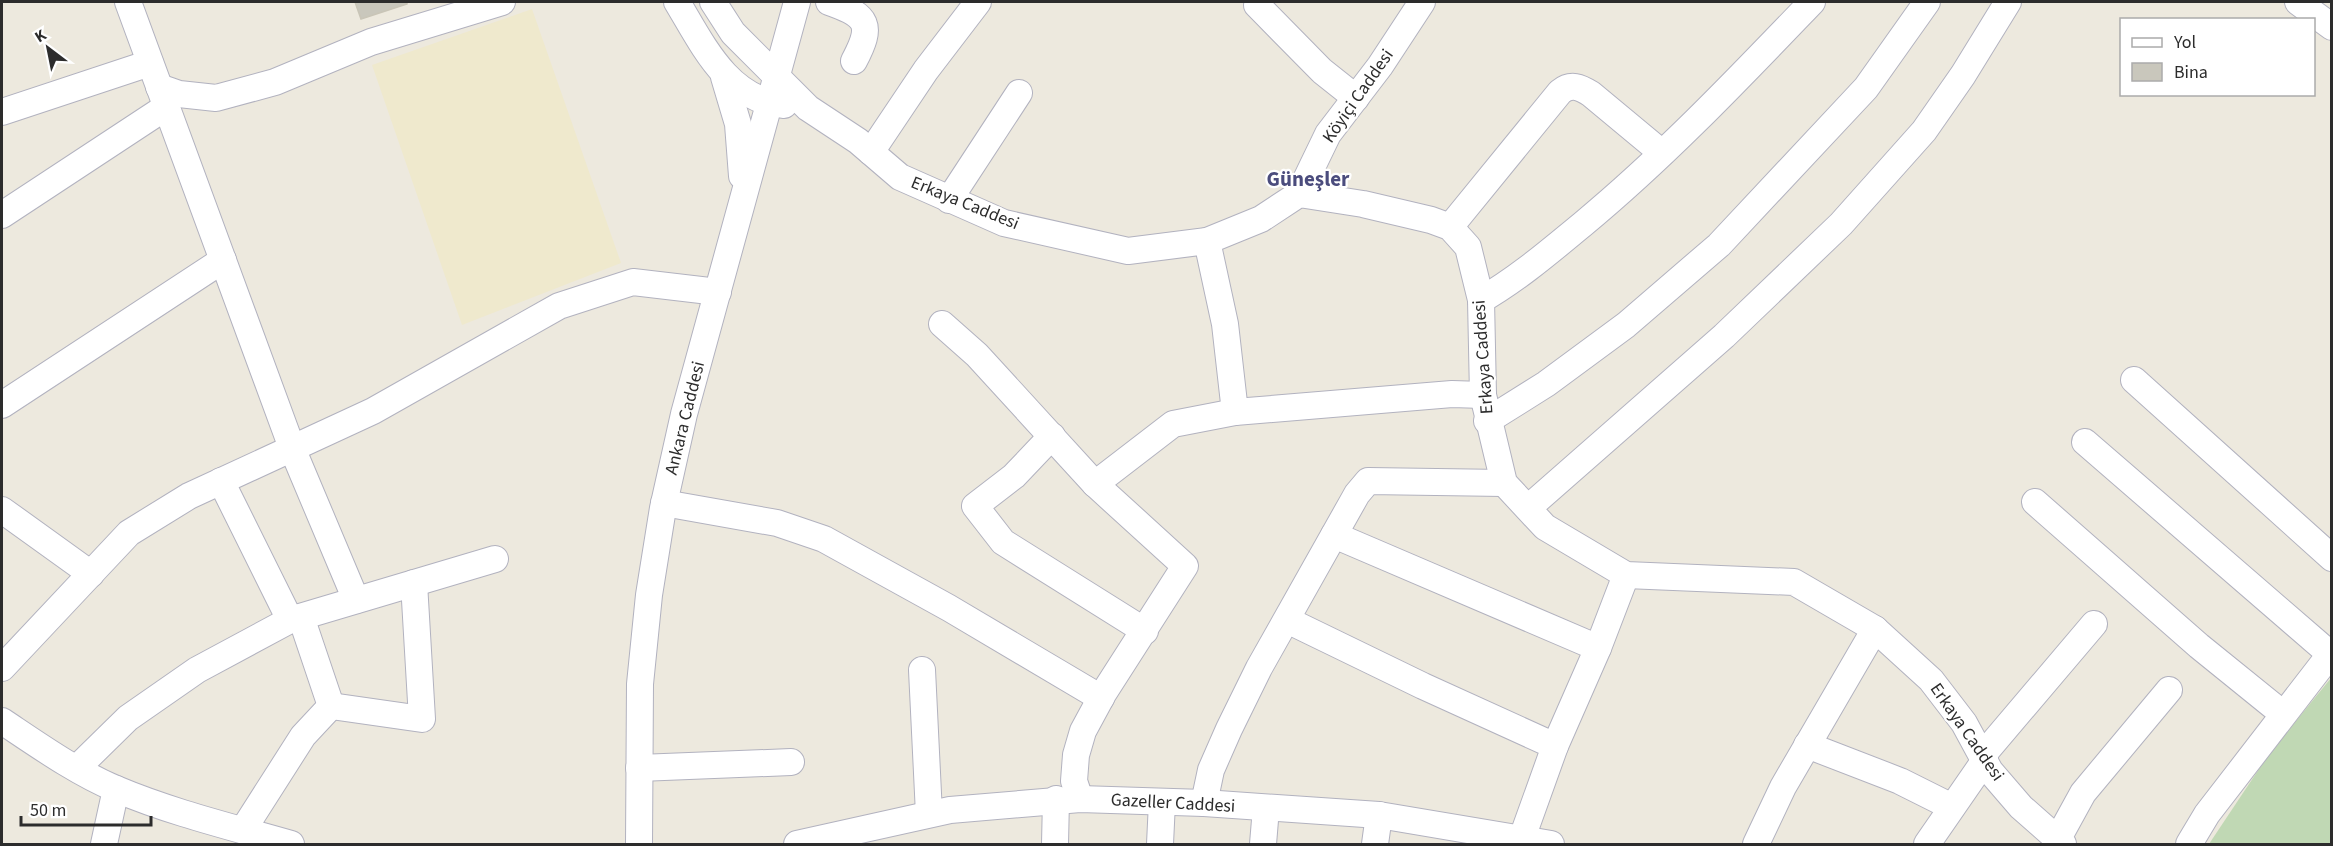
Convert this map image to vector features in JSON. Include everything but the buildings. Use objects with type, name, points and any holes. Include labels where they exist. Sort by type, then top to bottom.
[{"type":"street","points":[[128,2],[292,448],[356,600]]},
{"type":"street","points":[[2,215],[163,97],[179,94],[216,98],[275,82],[371,42],[502,2]]},
{"type":"street","points":[[677,2],[724,77],[738,124],[743,199]]},
{"type":"street","name":"Erkaya Caddesi","points":[[713,2],[732,33],[808,108],[871,152],[900,177],[1004,223],[1128,251],[1207,241],[1261,219],[1299,194]]},
{"type":"street","name":"Ankara Caddesi","points":[[639,844],[640,684],[649,595],[664,503],[684,414],[767,104],[797,2]]},
{"type":"street","points":[[829,2],[853,10],[866,28],[866,37],[854,61]]},
{"type":"street","points":[[871,152],[926,70],[978,2]]},
{"type":"street","name":"Köyiçi Caddesi","points":[[1299,194],[1328,134],[1380,66],[1422,2]]},
{"type":"street","points":[[1481,300],[1517,279],[1619,194],[1721,96],[1812,2]]},
{"type":"street","points":[[1487,421],[1546,384],[1626,326],[1719,245],[1866,88],[1927,2]]},
{"type":"street","points":[[1528,508],[1724,336],[1841,224],[1924,131],[1963,75],[2008,2]]},
{"type":"street","points":[[2298,2],[2330,22]]},
{"type":"street","points":[[1257,5],[1322,71],[1356,98]]},
{"type":"street","points":[[2,112],[150,63]]},
{"type":"street","points":[[724,77],[767,104],[808,108]]},
{"type":"street","points":[[1299,194],[1363,204],[1431,220],[1450,227],[1560,92],[1570,87],[1580,88],[1591,94],[1662,153]]},
{"type":"street","points":[[949,200],[1019,93]]},
{"type":"street","name":"Erkaya Caddesi","points":[[1450,227],[1468,247],[1481,300],[1483,395],[1487,421],[1504,483],[1545,526],[1626,575],[1794,582],[1875,629],[1931,680],[1964,723],[1983,758],[2021,807],[2059,843]]},
{"type":"street","points":[[1207,241],[1225,324],[1235,412]]},
{"type":"street","points":[[2,405],[223,260]]},
{"type":"street","points":[[2,668],[129,533],[189,496],[373,411],[559,306],[633,282],[718,292]]},
{"type":"street","points":[[942,324],[977,355],[1095,484],[1185,566],[1101,698],[1083,731],[1076,755],[1074,781],[1055,844]]},
{"type":"street","points":[[2134,380],[2331,558]]},
{"type":"street","points":[[1095,484],[1173,424],[1235,412],[1452,394],[1483,395]]},
{"type":"street","points":[[1052,436],[1014,476],[975,506],[1003,542],[1145,631]]},
{"type":"street","points":[[2085,442],[2331,653],[2207,814],[2189,844]]},
{"type":"street","points":[[1204,803],[1210,770],[1224,739],[1334,535],[1357,494],[1368,481],[1504,483]]},
{"type":"street","points":[[221,482],[295,619],[331,706]]},
{"type":"street","points":[[2035,502],[2199,646],[2283,714]]},
{"type":"street","points":[[664,503],[777,523],[824,539],[949,608],[1101,698]]},
{"type":"street","points":[[2,510],[91,574]]},
{"type":"street","points":[[1334,535],[1598,648]]},
{"type":"street","points":[[77,768],[138,711],[197,670],[295,619],[495,559]]},
{"type":"street","points":[[1522,838],[1555,746],[1598,648],[1626,575]]},
{"type":"street","points":[[331,706],[422,719],[414,583]]},
{"type":"street","points":[[1287,620],[1423,687],[1555,746]]},
{"type":"street","points":[[1927,844],[1983,758],[2094,624]]},
{"type":"street","points":[[1756,844],[1783,787],[1853,662],[1875,629]]},
{"type":"street","points":[[922,670],[929,814]]},
{"type":"street","points":[[2059,843],[2083,793],[2169,690]]},
{"type":"street","points":[[243,830],[303,736],[331,706]]},
{"type":"street","points":[[2,721],[77,768],[116,789],[196,819],[291,844]]},
{"type":"street","points":[[1807,745],[1900,782],[1952,807]]},
{"type":"street","points":[[639,768],[791,762]]},
{"type":"street","points":[[104,844],[116,789]]},
{"type":"street","name":"Gazeller Caddesi","points":[[797,844],[875,836],[929,814],[950,810],[1068,799],[1204,803],[1378,815],[1481,838],[1522,838],[1551,844]]},
{"type":"street","points":[[1160,844],[1162,802]]},
{"type":"street","points":[[1263,844],[1266,808]]},
{"type":"street","points":[[1375,844],[1378,815]]},
{"type":"shaded area","points":[[532,9],[621,263],[462,325],[372,65]]},
{"type":"green space","points":[[2331,678],[2331,844],[2209,844],[2269,754]]},
{"type":"district","name":"Güneşler","points":[[1308,179]]}]
